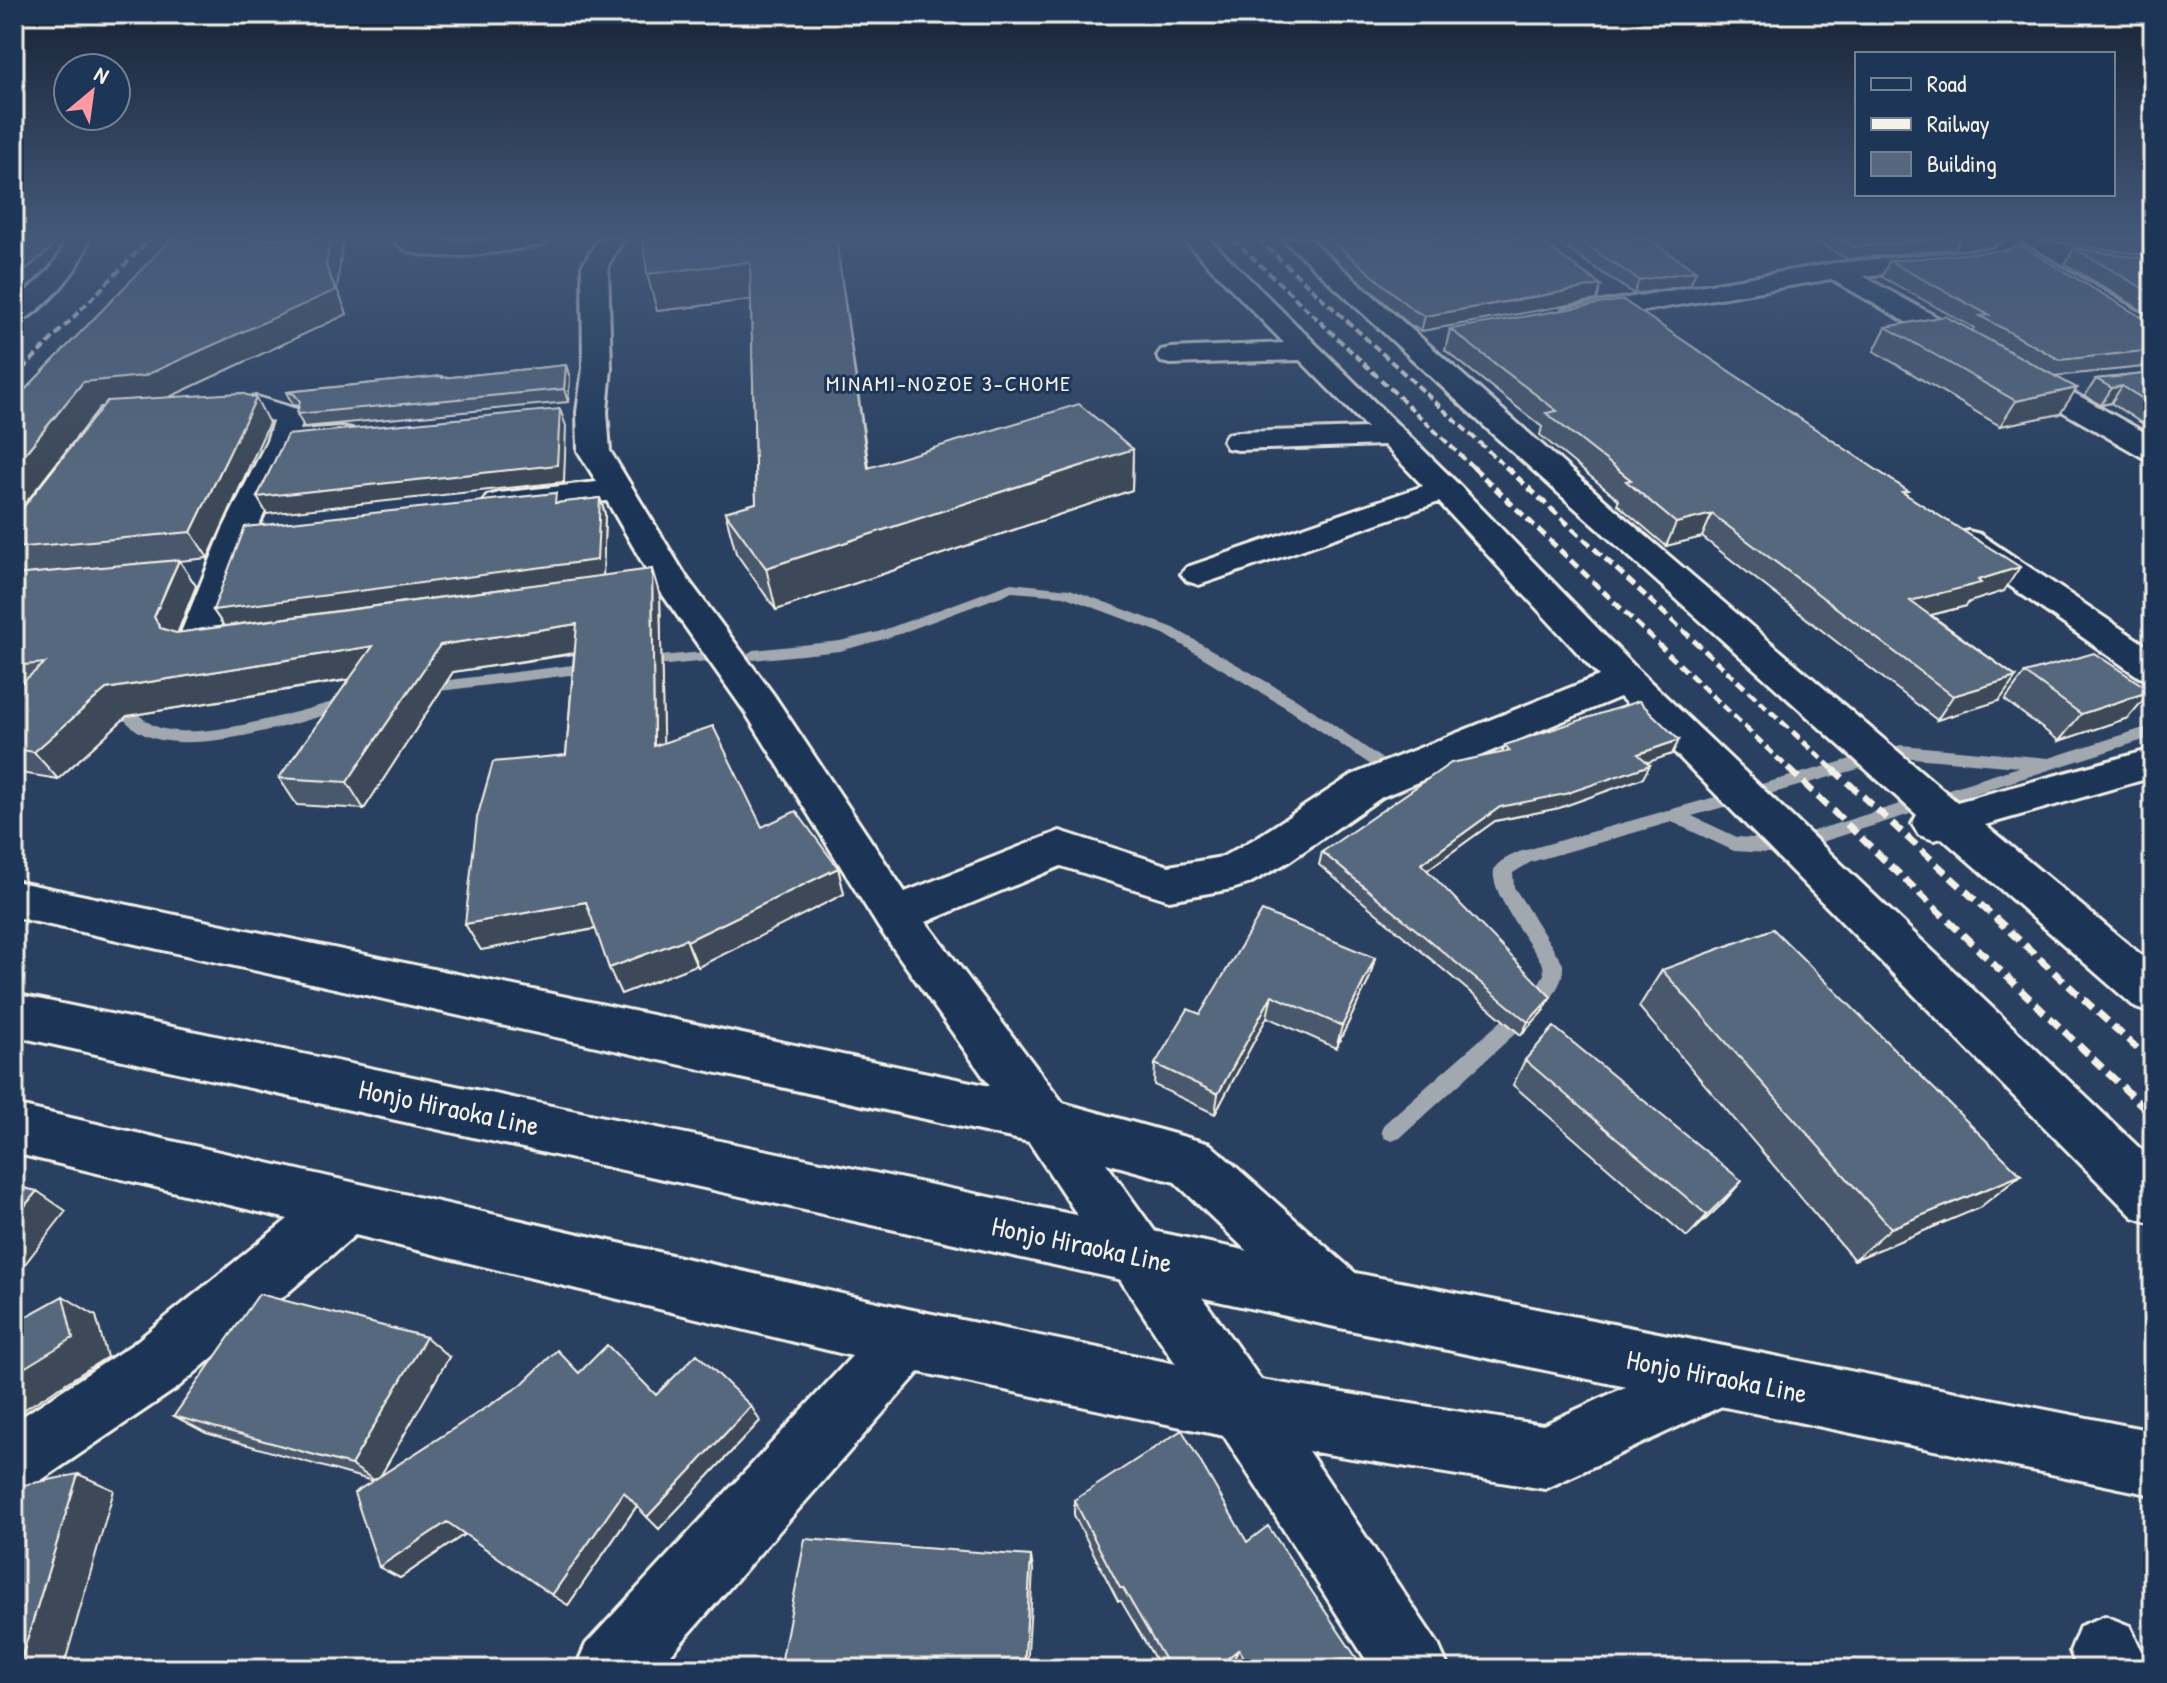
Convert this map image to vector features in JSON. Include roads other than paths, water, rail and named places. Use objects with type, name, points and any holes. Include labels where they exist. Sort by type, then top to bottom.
[{"type":"street","points":[[596,318],[597,368],[576,414],[616,490],[655,583],[759,703],[895,915],[1046,1122],[1243,1409],[1413,1669]]},
{"type":"street","points":[[1274,318],[1445,489],[1625,680],[2153,1198]]},
{"type":"street","points":[[1394,318],[1425,342],[1942,822],[2153,994]]},
{"type":"street","points":[[1549,320],[1563,318]]},
{"type":"street","points":[[1643,318],[1666,333]]},
{"type":"street","points":[[1917,318],[2153,450]]},
{"type":"street","points":[[2129,318],[2153,332]]},
{"type":"street","points":[[1171,356],[1307,351]]},
{"type":"street","points":[[2044,389],[2091,384]]},
{"type":"street","points":[[171,411],[257,406],[289,416],[255,530],[209,571],[195,645],[274,635]]},
{"type":"street","points":[[282,441],[375,433]]},
{"type":"street","points":[[1238,441],[1392,436]]},
{"type":"street","points":[[1199,574],[1445,489]]},
{"type":"street","points":[[475,505],[616,490]]},
{"type":"street","points":[[1938,520],[2153,668]]},
{"type":"street","points":[[895,915],[1060,848],[1169,883],[1232,872],[1272,850],[1367,786],[1625,680]]},
{"type":"street","points":[[1942,822],[2153,763]]},
{"type":"street","points":[[14,899],[1046,1122],[1191,1162],[1340,1299]]},
{"type":"street","name":"Honjo Hiraoka Line","points":[[14,1015],[1340,1299],[2153,1463]]},
{"type":"street","points":[[14,1129],[908,1339],[1243,1409],[1545,1457],[1717,1376]]},
{"type":"street","points":[[14,1460],[155,1366],[345,1208]]},
{"type":"street","points":[[611,1669],[908,1339]]},
{"type":"waterway","points":[[753,655],[840,646],[883,635],[1011,587],[1065,592],[1169,631],[1294,705],[1377,761]]},
{"type":"waterway","points":[[638,663],[703,657]]},
{"type":"waterway","points":[[424,688],[597,667]]},
{"type":"waterway","points":[[113,696],[140,725],[171,736],[251,728],[352,702]]},
{"type":"waterway","points":[[2049,764],[2153,731]]},
{"type":"waterway","points":[[1673,815],[1901,751],[2049,764]]},
{"type":"waterway","points":[[1673,815],[1734,844],[1784,847],[2049,764]]},
{"type":"waterway","points":[[1392,1131],[1541,998],[1554,975],[1553,964],[1505,888],[1503,870],[1525,857],[1673,815]]},
{"type":"railway","points":[[14,378],[73,318]]},
{"type":"railway","points":[[1316,318],[1475,469]]},
{"type":"railway","points":[[1343,318],[1508,469]]},
{"type":"railway","points":[[1473,467],[1791,771]]},
{"type":"railway","points":[[1506,467],[1835,771]]},
{"type":"railway","points":[[1789,769],[2153,1116]]},
{"type":"railway","points":[[1833,769],[2153,1063]]},
{"type":"district","name":"MINAMI-NOZOE 3-CHOME","points":[[949,383]]}]
